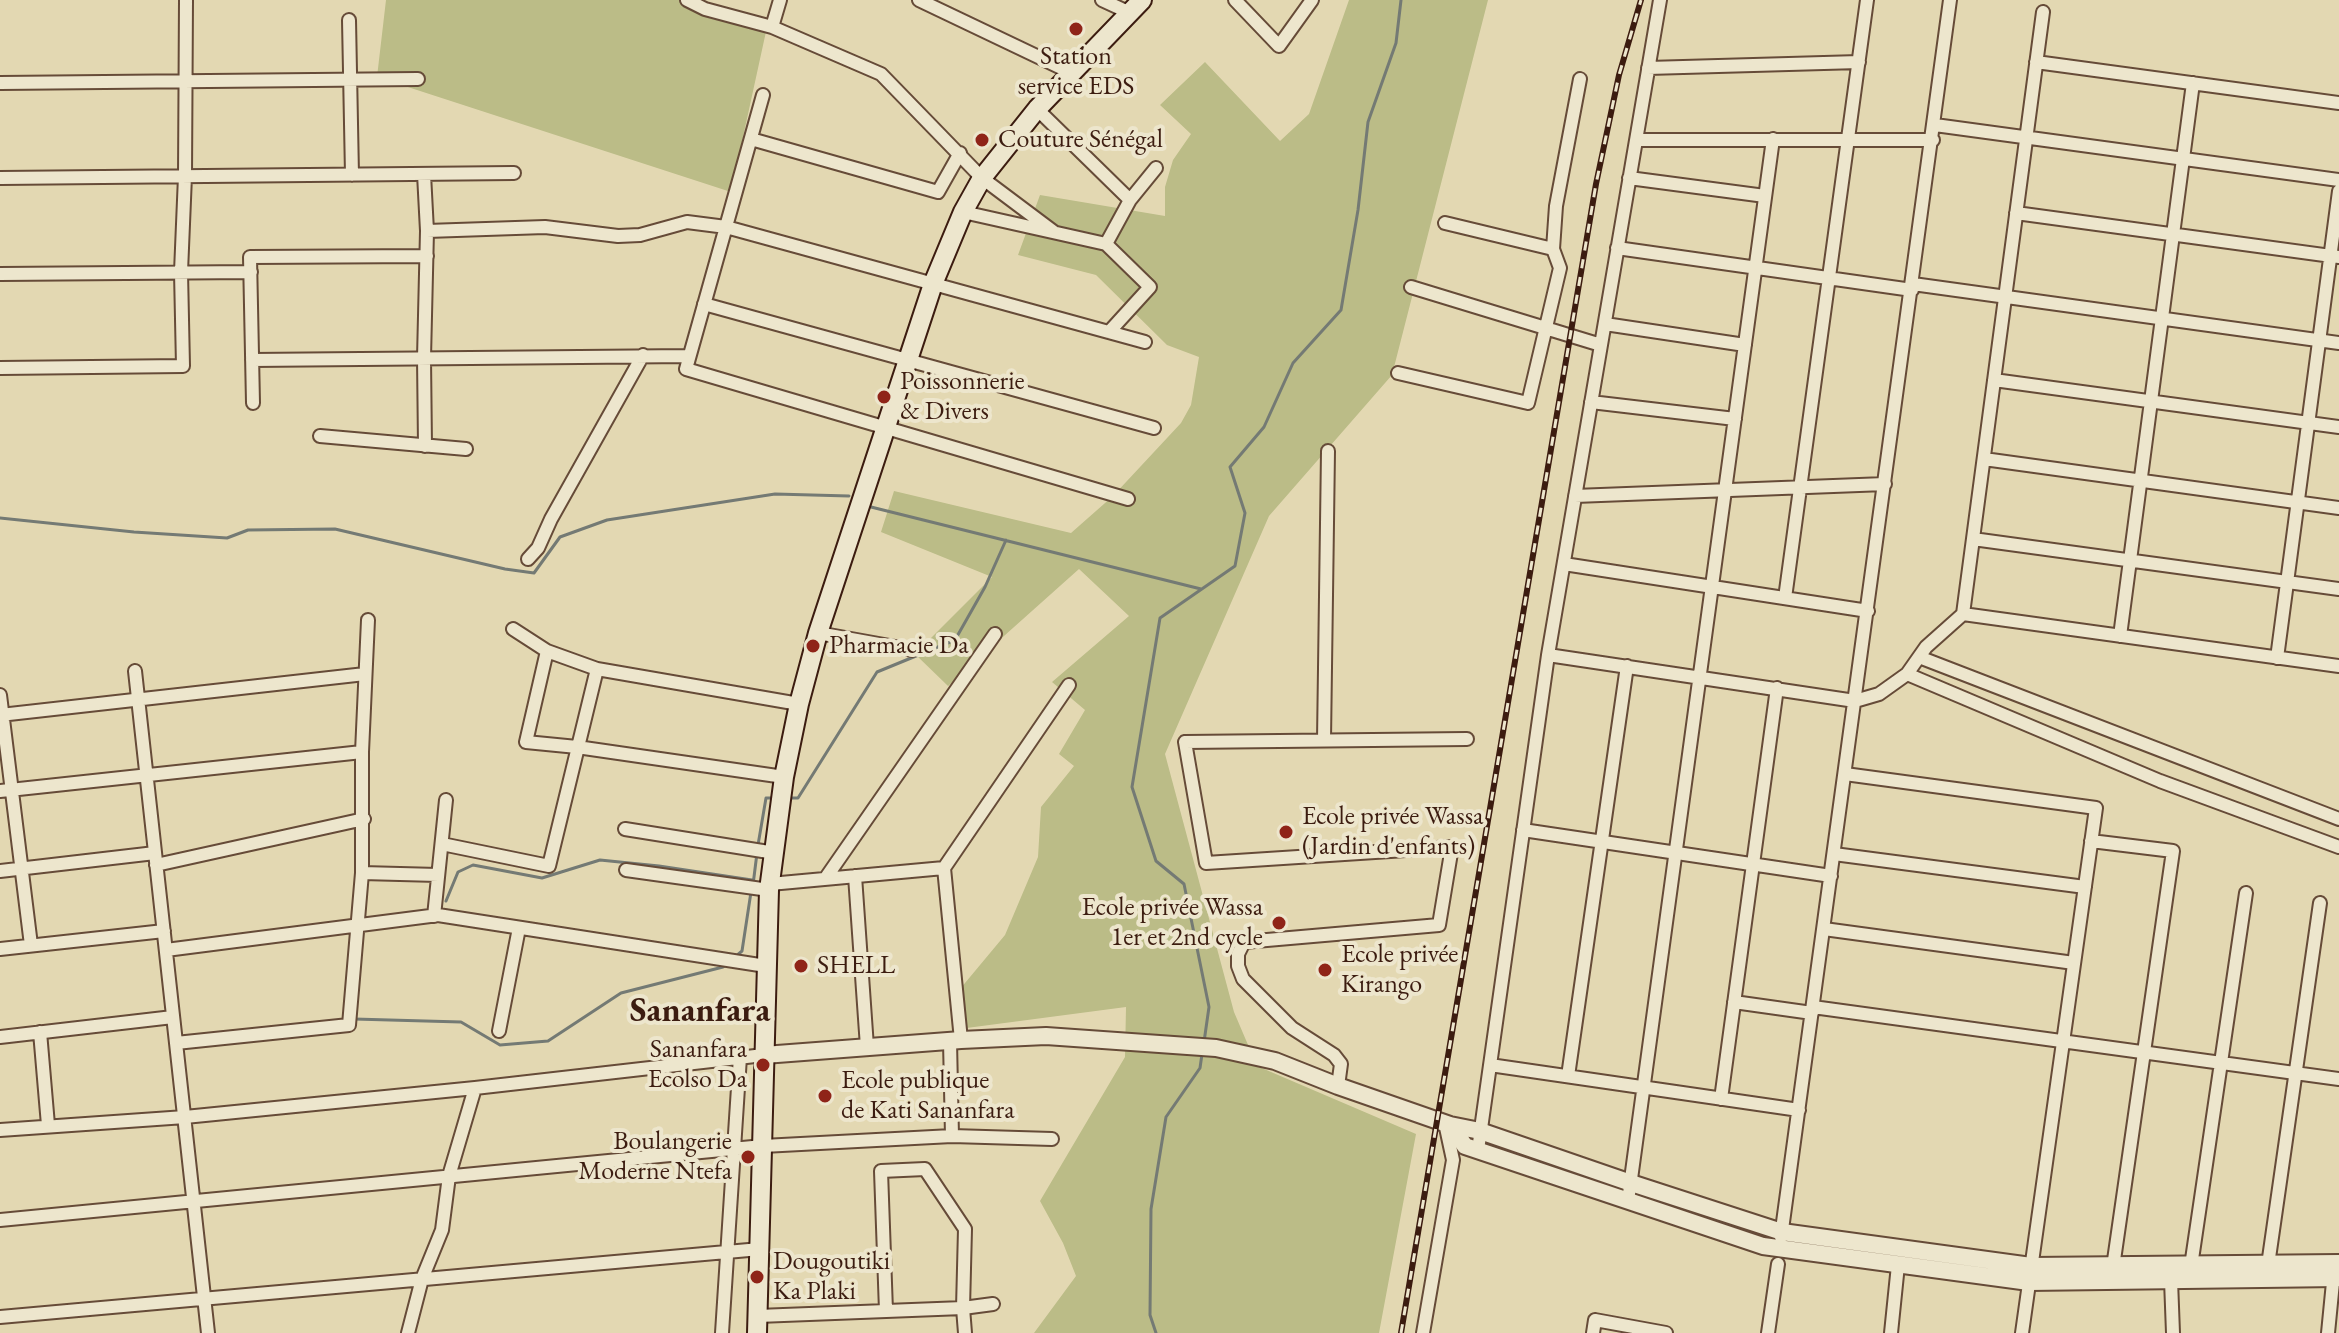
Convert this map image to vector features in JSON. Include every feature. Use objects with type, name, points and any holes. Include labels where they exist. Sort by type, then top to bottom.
[{"type":"main road","points":[[758,1324],[770,887],[784,777],[818,633],[933,284],[963,212],[982,178],[1037,109],[1135,6]]},
{"type":"street","points":[[0,368],[183,366],[181,272],[186,0]]},
{"type":"street","points":[[687,0],[705,9],[772,27],[881,74],[982,178],[1054,232]]},
{"type":"street","points":[[772,27],[780,0]]},
{"type":"street","points":[[919,0],[1070,72]]},
{"type":"street","points":[[1102,0],[1135,6]]},
{"type":"street","points":[[1235,0],[1279,46],[1312,0]]},
{"type":"street","points":[[1478,1150],[1548,655],[1660,0]]},
{"type":"street","points":[[1785,598],[1867,0]]},
{"type":"street","points":[[1768,1333],[1950,0]]},
{"type":"street","points":[[1548,655],[1855,701],[1879,694],[1907,674],[1926,647],[1963,614],[2043,12]]},
{"type":"street","points":[[349,20],[352,175]]},
{"type":"street","points":[[1648,68],[1859,62]]},
{"type":"street","points":[[2036,62],[2339,103]]},
{"type":"street","points":[[0,83],[418,79]]},
{"type":"street","points":[[1398,373],[1528,403],[1560,268],[1553,249],[1556,206],[1580,79]]},
{"type":"street","points":[[2120,636],[2193,83]]},
{"type":"street","points":[[763,95],[686,369],[1128,499]]},
{"type":"street","points":[[1037,109],[1130,200]]},
{"type":"street","points":[[1935,125],[2339,180]]},
{"type":"street","points":[[751,139],[938,192],[960,153]]},
{"type":"street","points":[[1628,1201],[1773,139]]},
{"type":"street","points":[[1636,140],[1933,140]]},
{"type":"street","points":[[1106,244],[1130,200],[1156,168]]},
{"type":"street","points":[[0,178],[514,173]]},
{"type":"street","points":[[424,174],[427,231],[425,446]]},
{"type":"street","points":[[1629,178],[1765,196]]},
{"type":"street","points":[[2277,658],[2319,340],[2335,256],[2339,191]]},
{"type":"street","points":[[963,212],[1106,244],[1150,287],[1109,332]]},
{"type":"street","points":[[2016,213],[2335,256]]},
{"type":"street","points":[[427,231],[545,227],[618,236],[640,235],[687,222],[726,227],[1145,342]]},
{"type":"street","points":[[1445,223],[1553,249]]},
{"type":"street","points":[[1617,248],[1829,279],[2005,297],[2339,343]]},
{"type":"street","points":[[253,403],[250,257],[427,256]]},
{"type":"street","points":[[0,274],[251,272]]},
{"type":"street","points":[[1411,287],[1601,345]]},
{"type":"street","points":[[704,304],[1154,428]]},
{"type":"street","points":[[1605,324],[1745,345]]},
{"type":"street","points":[[528,559],[538,548],[551,519],[643,355]]},
{"type":"street","points":[[252,360],[689,356]]},
{"type":"street","points":[[1994,380],[2339,427]]},
{"type":"street","points":[[1591,402],[1735,419]]},
{"type":"street","points":[[320,436],[466,449]]},
{"type":"street","points":[[1324,740],[1328,451]]},
{"type":"street","points":[[1984,459],[2339,508]]},
{"type":"street","points":[[1575,496],[1885,484]]},
{"type":"street","points":[[1973,539],[2339,589]]},
{"type":"street","points":[[1564,564],[1868,611]]},
{"type":"street","points":[[1963,614],[2339,666]]},
{"type":"street","points":[[176,1043],[349,1025],[362,873],[362,752],[368,620]]},
{"type":"street","points":[[513,629],[547,651],[597,669],[799,704]]},
{"type":"street","points":[[818,633],[912,650]]},
{"type":"street","points":[[825,879],[995,634]]},
{"type":"street","points":[[547,651],[526,742],[784,777]]},
{"type":"street","points":[[1919,657],[2339,819]]},
{"type":"street","points":[[1568,1076],[1627,666]]},
{"type":"street","points":[[442,844],[549,866],[597,669]]},
{"type":"street","points":[[135,671],[208,1333]]},
{"type":"street","points":[[1,715],[365,674]]},
{"type":"street","points":[[1907,674],[2160,781],[2339,847]]},
{"type":"street","points":[[952,1136],[955,1041],[944,868],[1069,685]]},
{"type":"street","points":[[1721,1099],[1777,688]]},
{"type":"street","points":[[0,695],[6,790],[31,945]]},
{"type":"street","points":[[1338,1086],[1341,1064],[1334,1055],[1292,1028],[1243,979],[1238,954],[1244,942],[1439,925],[1452,847],[1206,863],[1185,742],[1467,739]]},
{"type":"street","points":[[6,790],[362,752]]},
{"type":"street","points":[[1845,774],[2096,808],[2022,1333]]},
{"type":"street","points":[[434,916],[446,800]]},
{"type":"street","points":[[0,871],[156,859],[364,819]]},
{"type":"street","points":[[625,829],[775,853]]},
{"type":"street","points":[[1523,830],[1831,876]]},
{"type":"street","points":[[2091,841],[2173,851],[2112,1273]]},
{"type":"street","points":[[1834,854],[2085,887]]},
{"type":"street","points":[[626,870],[770,887],[944,868]]},
{"type":"street","points":[[362,873],[438,875]]},
{"type":"street","points":[[855,876],[867,1047]]},
{"type":"street","points":[[2173,1333],[2221,1062],[2246,893]]},
{"type":"street","points":[[2267,1271],[2320,903]]},
{"type":"street","points":[[166,950],[434,916],[766,966]]},
{"type":"street","points":[[499,1031],[519,928]]},
{"type":"street","points":[[1824,929],[2074,963]]},
{"type":"street","points":[[0,949],[164,931]]},
{"type":"street","points":[[1734,1002],[2063,1041],[2339,1079]]},
{"type":"street","points":[[0,1037],[173,1017]]},
{"type":"street","points":[[40,1032],[48,1125]]},
{"type":"street","points":[[0,1130],[185,1117],[740,1057],[955,1041],[1046,1036],[1216,1048],[1275,1061],[1448,1124],[1480,1131],[1631,1183],[1780,1248],[1898,1265],[2030,1274],[2184,1275],[2336,1271],[2328,1333]]},
{"type":"street","points":[[722,1333],[740,1057]]},
{"type":"street","points":[[1490,1065],[1799,1110]]},
{"type":"street","points":[[408,1333],[422,1279],[442,1230],[449,1176],[475,1088]]},
{"type":"street","points":[[1448,1124],[1465,1146],[1763,1246],[2030,1274]]},
{"type":"street","points":[[1423,1333],[1453,1160],[1448,1124]]},
{"type":"street","points":[[0,1220],[763,1146],[952,1136],[1052,1139]]},
{"type":"street","points":[[886,1311],[881,1171],[925,1169],[965,1229],[965,1333]]},
{"type":"street","points":[[0,1317],[760,1249]]},
{"type":"street","points":[[1891,1333],[1898,1265]]},
{"type":"street","points":[[2112,1273],[2184,1275]]},
{"type":"street","points":[[758,1324],[993,1304]]},
{"type":"street","points":[[1593,1333],[1595,1320],[1666,1333]]},
{"type":"green space","points":[[386,0],[699,0],[767,27],[731,192],[377,77]]},
{"type":"green space","points":[[1349,0],[1488,0],[1392,375],[1269,516],[1165,754],[1234,1012],[1257,1066],[1416,1134],[1379,1333],[1034,1333],[1076,1276],[1063,1243],[1040,1201],[1125,1057],[1126,1007],[959,1029],[955,995],[1005,935],[1038,857],[1041,807],[1074,766],[1059,754],[1085,710],[1052,682],[1129,616],[1079,569],[948,686],[915,654],[992,577],[881,532],[894,491],[1071,533],[1113,496],[1181,423],[1191,405],[1199,357],[1167,345],[1096,275],[1018,255],[1040,195],[1165,216],[1165,187],[1173,160],[1191,134],[1160,105],[1205,62],[1280,141],[1309,114]]},
{"type":"waterway","points":[[1204,1042],[1209,1007],[1184,884],[1156,861],[1132,787],[1160,618],[1235,566],[1245,513],[1230,467],[1264,427],[1293,363],[1341,310],[1358,210],[1368,122],[1396,43],[1401,0]]},
{"type":"waterway","points":[[0,518],[227,538],[248,530],[335,529],[534,573],[560,537],[607,520],[775,494],[849,496]]},
{"type":"waterway","points":[[871,507],[1201,589]]},
{"type":"waterway","points":[[792,798],[798,798],[877,672],[955,640],[985,587],[1006,540]]},
{"type":"waterway","points":[[758,845],[766,798],[771,798]]},
{"type":"waterway","points":[[753,885],[757,853]]},
{"type":"waterway","points":[[446,901],[458,872],[473,865],[542,878],[600,860],[752,880]]},
{"type":"waterway","points":[[735,957],[742,951],[751,892]]},
{"type":"waterway","points":[[354,1019],[461,1022],[500,1045],[548,1041],[621,993],[726,965]]},
{"type":"waterway","points":[[1156,1333],[1150,1315],[1151,1209],[1166,1117],[1200,1068],[1202,1054]]},
{"type":"railway","points":[[1401,1333],[1596,184],[1619,75],[1641,0]]},
{"type":"place","name":"Station service EDS","points":[[1076,29]]},
{"type":"place","name":"Couture Sénégal","points":[[982,140]]},
{"type":"place","name":"Poissonnerie & Divers","points":[[884,397]]},
{"type":"place","name":"Pharmacie Da","points":[[813,646]]},
{"type":"place","name":"Ecole privée Wassa (Jardin d'enfants)","points":[[1286,832]]},
{"type":"place","name":"Ecole privée Wassa 1er et 2nd cycle","points":[[1279,923]]},
{"type":"place","name":"SHELL","points":[[801,966]]},
{"type":"place","name":"Ecole privée Kirango","points":[[1325,970]]},
{"type":"place","name":"Sananfara Ecolso Da","points":[[763,1065]]},
{"type":"place","name":"Ecole publique de Kati Sananfara","points":[[825,1096]]},
{"type":"place","name":"Boulangerie Moderne Ntefa","points":[[748,1157]]},
{"type":"place","name":"Dougoutiki Ka Plaki","points":[[757,1277]]},
{"type":"district","name":"Sananfara","points":[[700,1012]]}]
